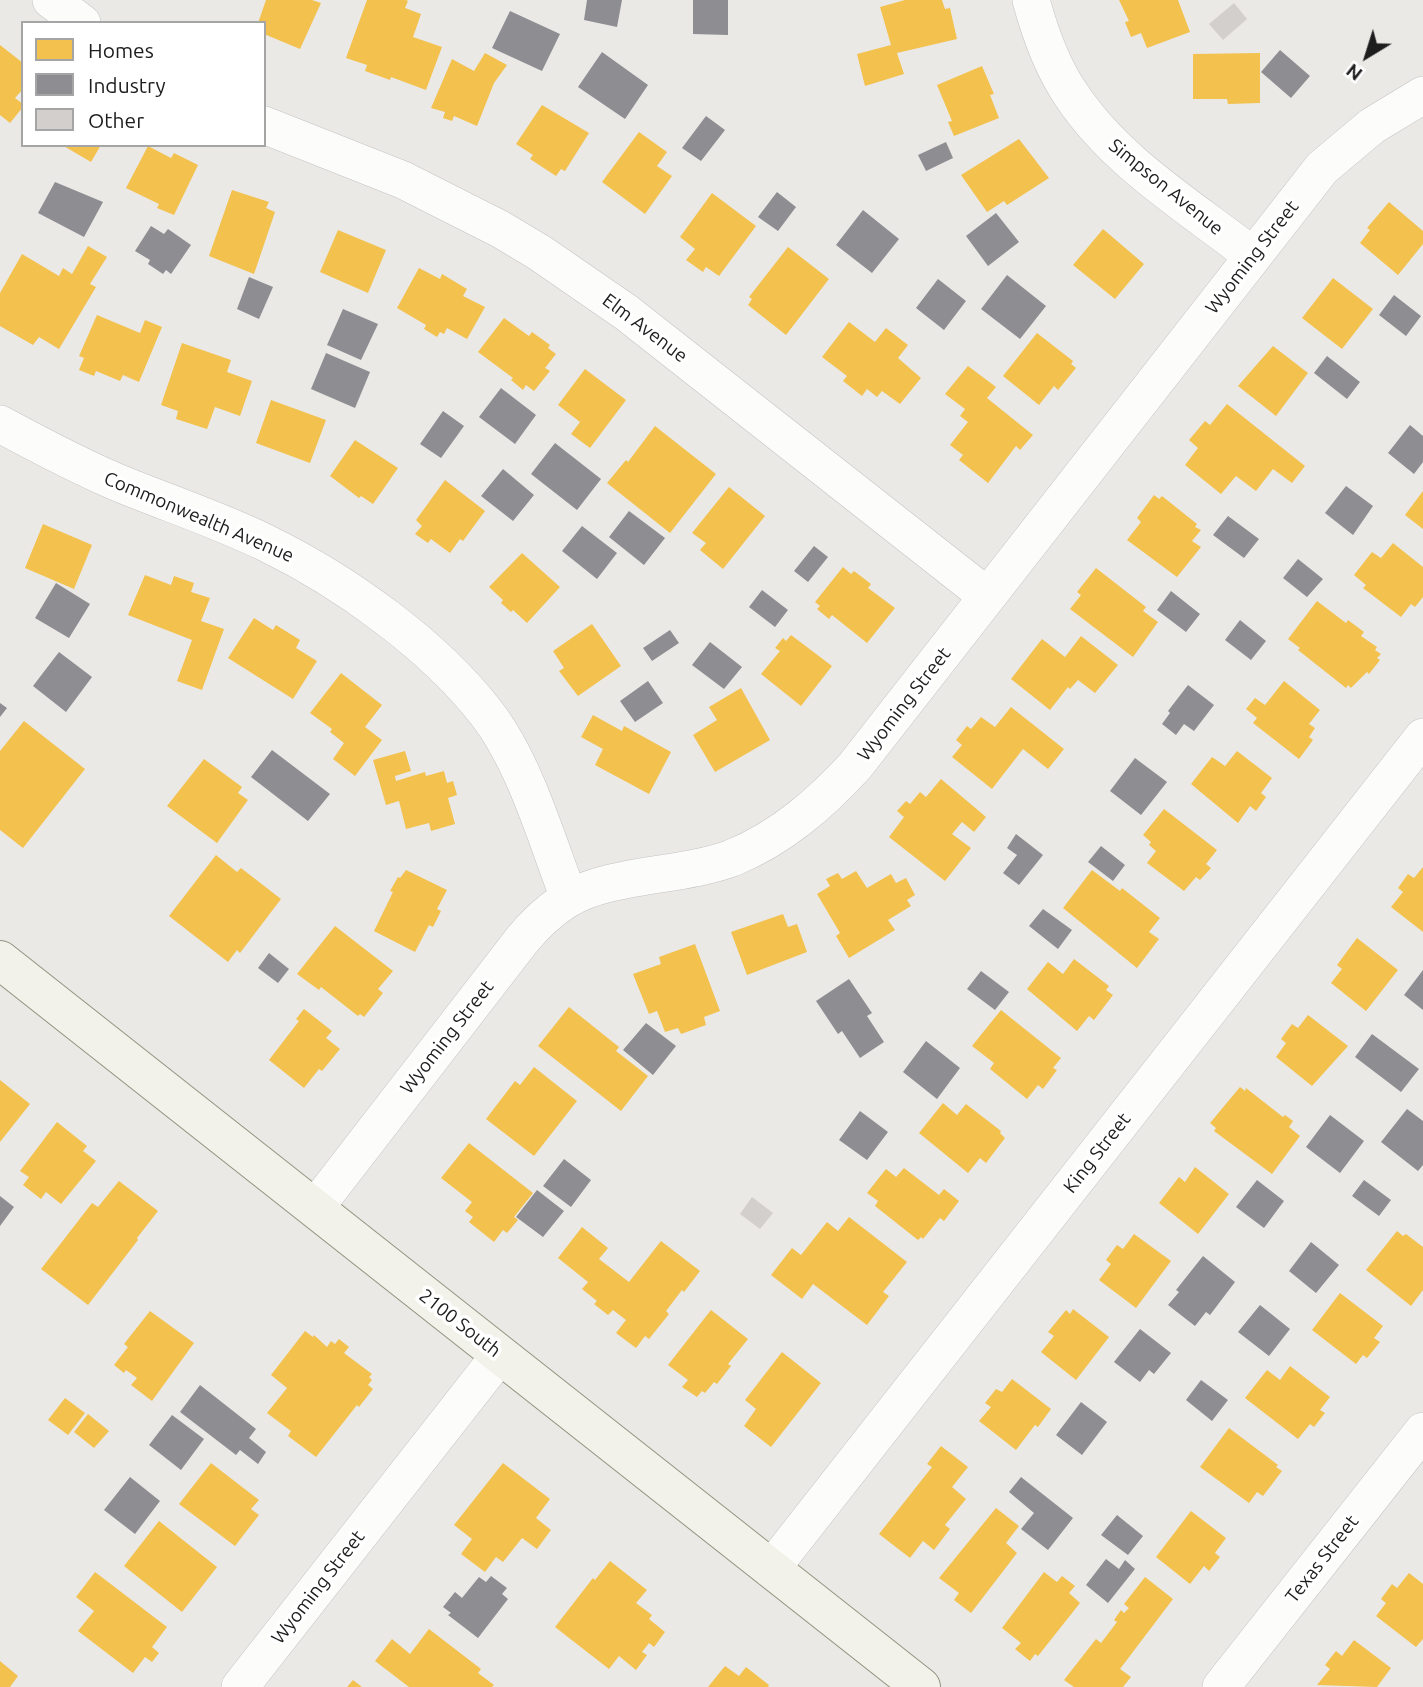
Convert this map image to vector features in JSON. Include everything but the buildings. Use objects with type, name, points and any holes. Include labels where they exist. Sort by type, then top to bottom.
[{"type":"street","points":[[51,0],[79,21]]},
{"type":"street","name":"Simpson Avenue","points":[[1031,0],[1053,62],[1069,93],[1089,120],[1137,168],[1253,256]]},
{"type":"street","name":"Wyoming Street","points":[[315,1208],[522,940],[551,911],[569,898],[599,887],[681,872],[730,858],[769,840],[801,818],[832,791],[855,766],[1322,168],[1372,126],[1423,95]]},
{"type":"street","name":"Elm Avenue","points":[[266,126],[403,180],[500,229],[540,253],[627,313],[988,596]]},
{"type":"street","name":"Commonwealth Avenue","points":[[0,424],[113,481],[266,543],[359,597],[404,632],[448,671],[488,715],[512,754],[569,898]]},
{"type":"street","name":"King Street","points":[[771,1569],[1423,737]]},
{"type":"street","name":"2100 South","points":[[0,960],[921,1687]]},
{"type":"street","name":"Wyoming Street","points":[[240,1687],[500,1355]]},
{"type":"street","name":"Texas Street","points":[[1221,1687],[1423,1431]]}]
